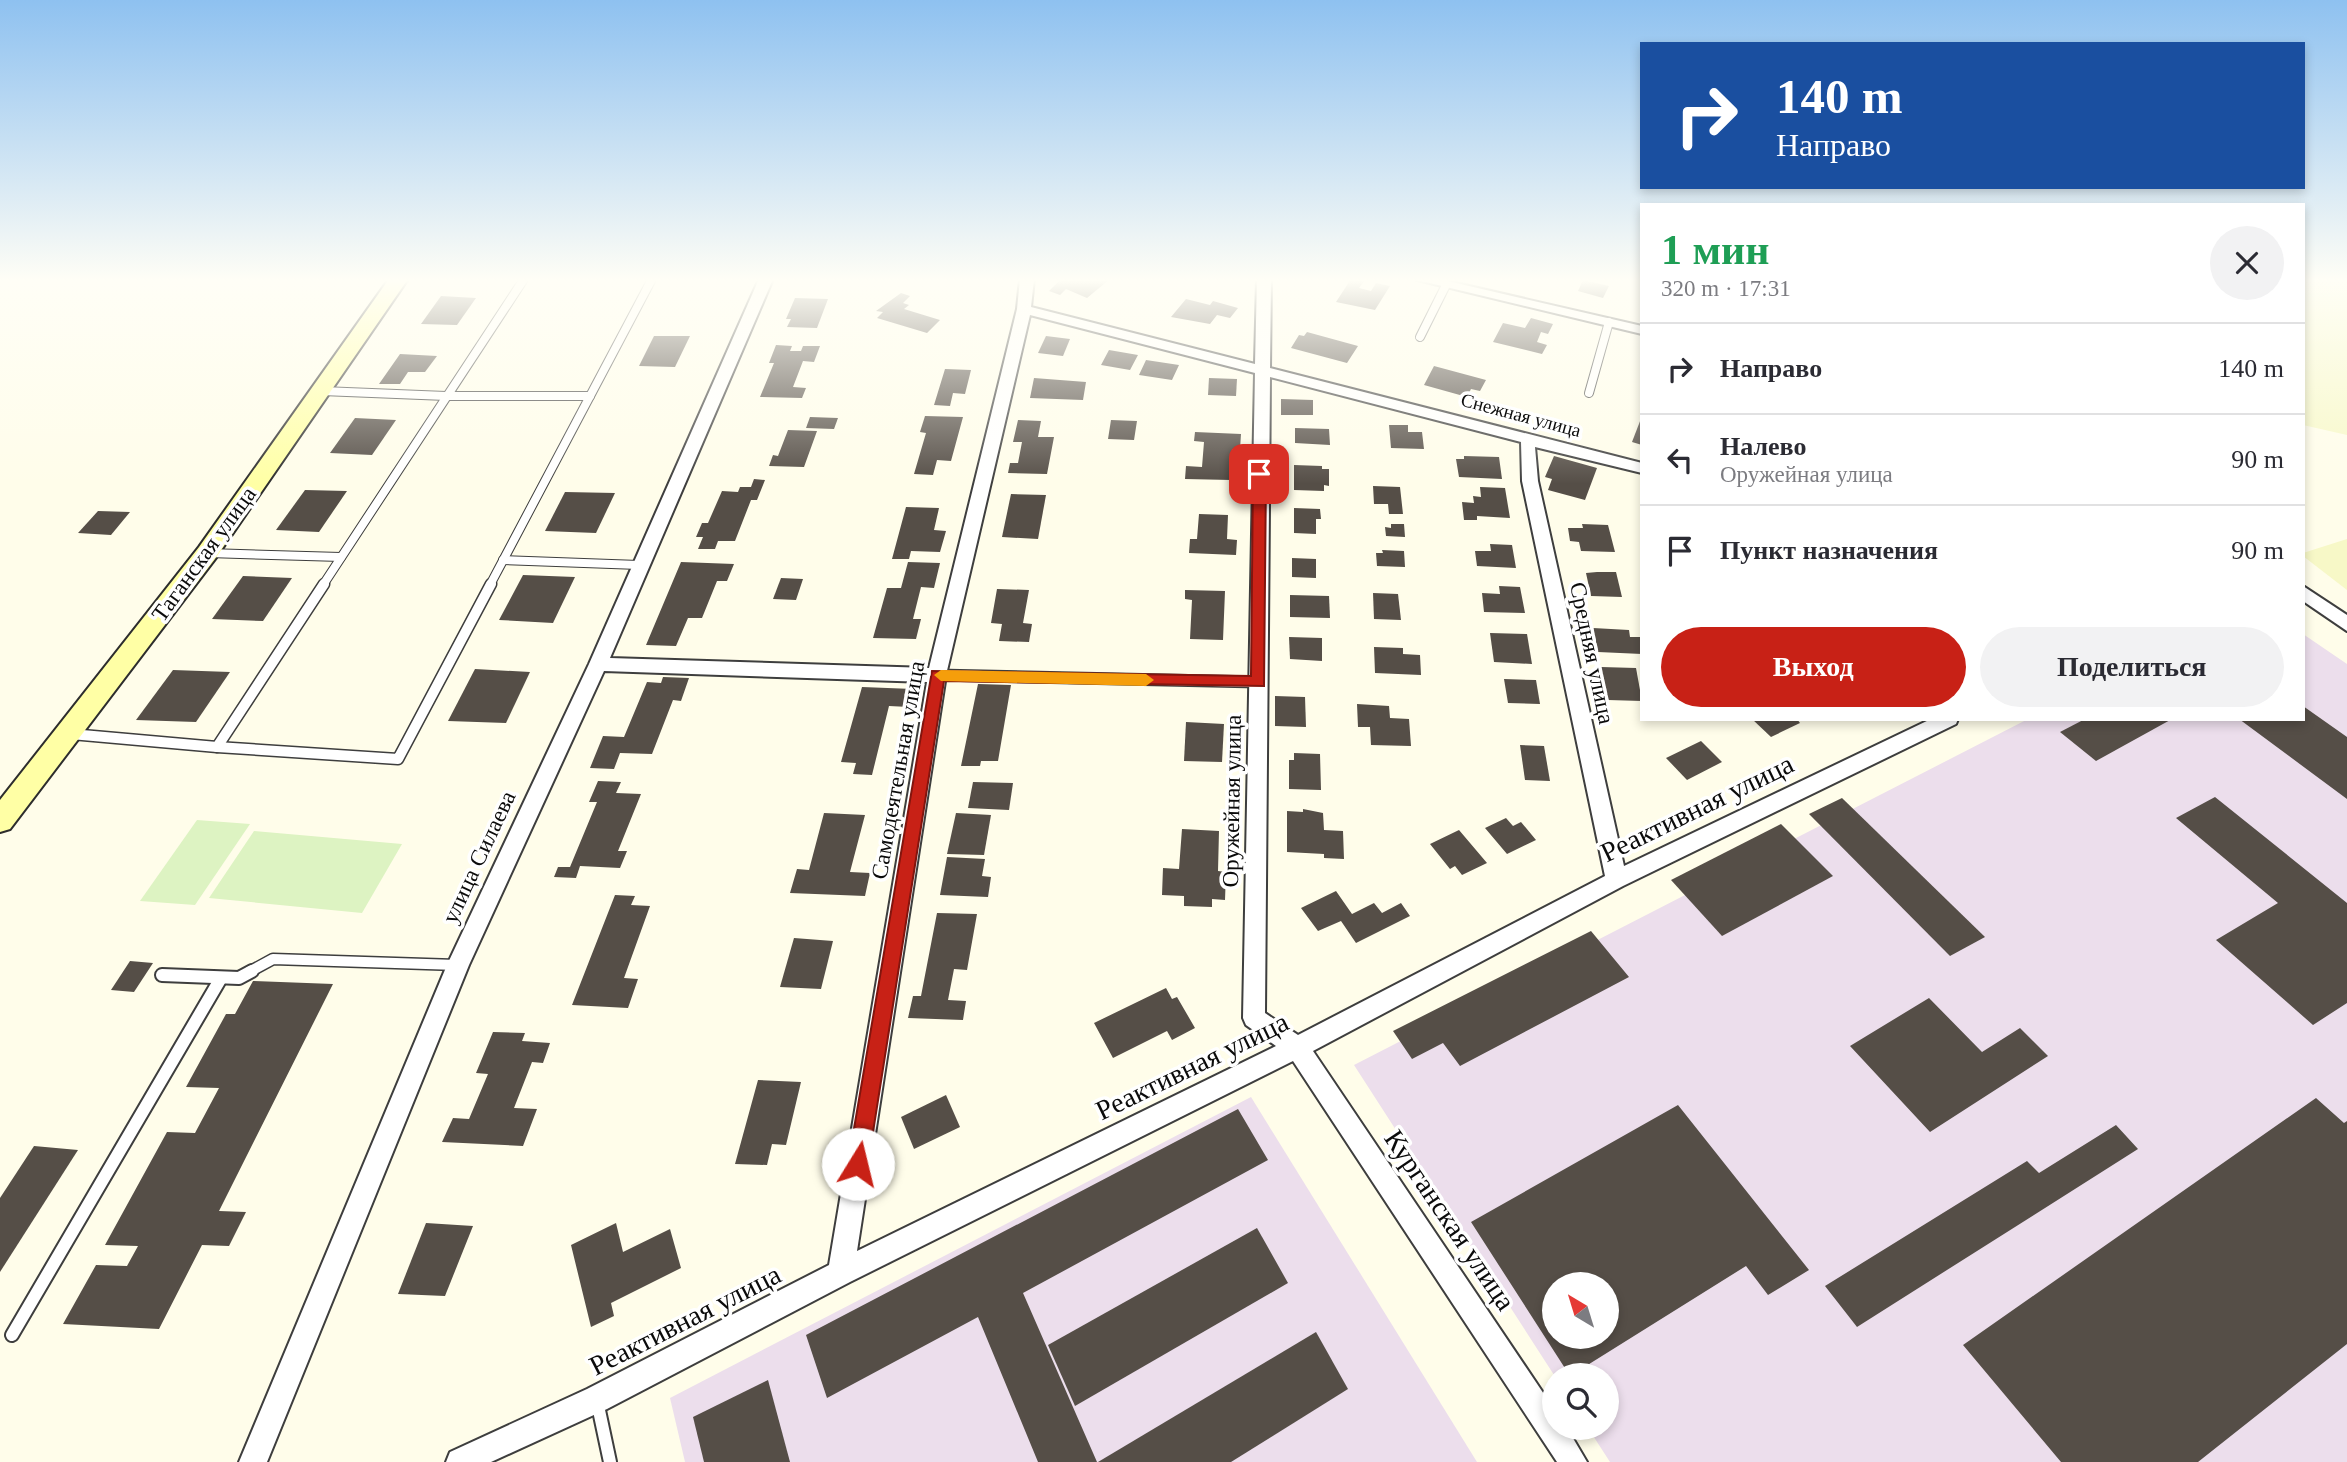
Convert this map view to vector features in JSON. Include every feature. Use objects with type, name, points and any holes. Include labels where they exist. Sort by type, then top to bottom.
[{"type":"main road","name":"Таганская улица","points":[[0,821],[207,553],[352,347]]},
{"type":"street","name":"улица Силаева","points":[[253,1462],[458,965],[598,664],[736,347]]},
{"type":"street","name":"Самодеятельная улица","points":[[841,1273],[937,675],[1015,347]]},
{"type":"street","name":"Снежная улица","points":[[1172,347],[1530,437],[1640,467]]},
{"type":"street","name":"Оружейная улица","points":[[1261,347],[1254,1018],[1297,1047]]},
{"type":"street","name":"Средняя улица","points":[[1530,437],[1527,447],[1530,481],[1616,880]]},
{"type":"street","points":[[2305,593],[2347,624]]},
{"type":"street","points":[[598,664],[937,675]]},
{"type":"street","name":"Реактивная улица","points":[[460,1462],[597,1399],[841,1273],[1297,1047],[1616,880],[1945,721]]},
{"type":"street","name":"Курганская улица","points":[[1297,1047],[1573,1462]]},
{"type":"lane","points":[[217,747],[479,347]]},
{"type":"lane","points":[[70,733],[217,747],[398,759],[616,347]]},
{"type":"lane","points":[[1589,393],[1602,347]]},
{"type":"lane","points":[[322,391],[446,396],[590,396]]},
{"type":"lane","points":[[207,553],[341,557]]},
{"type":"lane","points":[[503,560],[639,565]]},
{"type":"lane","points":[[937,675],[1258,682]]},
{"type":"lane","points":[[162,975],[239,978],[273,959],[458,965]]},
{"type":"lane","points":[[12,1335],[221,978]]},
{"type":"lane","points":[[597,1399],[610,1462]]},
{"type":"shaded area","points":[[2305,635],[2347,664],[2347,1462],[1610,1462],[1596,1440],[1619,1440],[1619,1363],[1546,1363],[1354,1065],[2024,721],[2305,721]]},
{"type":"shaded area","points":[[1251,1097],[1477,1462],[685,1462],[670,1398]]},
{"type":"green space","points":[[2305,347],[2347,347],[2347,435],[2305,425]]},
{"type":"green space","points":[[2347,539],[2347,590],[2305,558],[2305,552]]},
{"type":"green space","points":[[197,820],[250,824],[195,905],[140,901]]},
{"type":"green space","points":[[254,831],[402,844],[362,913],[209,898]]},
{"type":"building","points":[[648,347],[685,347],[675,367],[639,366]]},
{"type":"building","points":[[775,347],[792,347],[790,351],[801,351],[803,347],[820,347],[814,362],[803,361],[793,387],[806,388],[802,398],[760,397],[774,363],[769,363]]},
{"type":"building","points":[[1041,347],[1067,347],[1063,356],[1038,353]]},
{"type":"building","points":[[1291,347],[1357,347],[1347,363]]},
{"type":"building","points":[[1514,347],[1546,347],[1542,354]]},
{"type":"building","points":[[1109,350],[1138,355],[1130,370],[1101,365]]},
{"type":"building","points":[[400,354],[437,356],[425,372],[408,372],[400,384],[379,384]]},
{"type":"building","points":[[1146,360],[1179,365],[1172,380],[1139,375]]},
{"type":"building","points":[[1434,366],[1486,380],[1480,391],[1471,389],[1467,397],[1424,385]]},
{"type":"building","points":[[945,369],[971,370],[965,394],[953,393],[950,406],[934,405]]},
{"type":"building","points":[[1034,378],[1086,382],[1083,400],[1030,398]]},
{"type":"building","points":[[1209,378],[1237,379],[1236,396],[1208,395]]},
{"type":"building","points":[[1281,399],[1313,400],[1313,415],[1281,415]]},
{"type":"building","points":[[925,416],[963,417],[951,461],[937,460],[933,475],[914,474],[926,433],[920,432]]},
{"type":"building","points":[[810,417],[838,418],[834,429],[806,428]]},
{"type":"building","points":[[355,418],[396,420],[372,455],[330,453]]},
{"type":"building","points":[[1018,420],[1041,421],[1038,437],[1054,437],[1047,474],[1008,473],[1010,463],[1018,463],[1022,442],[1013,442]]},
{"type":"building","points":[[1111,420],[1137,421],[1134,440],[1108,439]]},
{"type":"building","points":[[1640,421],[1640,444],[1632,442]]},
{"type":"building","points":[[1389,425],[1408,425],[1408,432],[1422,432],[1424,449],[1391,448]]},
{"type":"building","points":[[1295,428],[1329,429],[1330,445],[1295,443]]},
{"type":"building","points":[[788,430],[817,431],[804,467],[769,466],[773,455],[778,456]]},
{"type":"building","points":[[1195,432],[1241,434],[1240,449],[1232,449],[1231,480],[1185,479],[1186,466],[1202,467],[1204,442],[1194,441]]},
{"type":"building","points":[[1464,456],[1499,457],[1502,479],[1459,477],[1456,459],[1464,459]]},
{"type":"building","points":[[1554,456],[1597,468],[1585,500],[1548,490],[1552,479],[1545,477]]},
{"type":"building","points":[[1294,465],[1322,466],[1322,469],[1329,469],[1329,486],[1324,485],[1324,491],[1294,490]]},
{"type":"building","points":[[754,479],[765,480],[757,500],[751,500],[735,541],[718,541],[715,549],[698,549],[703,537],[696,537],[702,523],[708,523],[722,491],[738,492],[740,487],[751,487]]},
{"type":"building","points":[[1373,486],[1400,487],[1403,514],[1389,514],[1388,504],[1374,504]]},
{"type":"building","points":[[1480,487],[1505,488],[1510,518],[1477,516],[1477,520],[1464,520],[1462,502],[1474,503],[1473,496],[1481,497]]},
{"type":"building","points":[[305,490],[347,491],[319,532],[276,530]]},
{"type":"building","points":[[565,492],[615,493],[596,533],[545,531]]},
{"type":"building","points":[[1011,494],[1046,495],[1038,539],[1002,537]]},
{"type":"building","points":[[906,507],[939,508],[934,530],[946,531],[940,552],[911,551],[909,559],[892,559]]},
{"type":"building","points":[[1294,508],[1320,509],[1321,519],[1316,519],[1316,534],[1294,533]]},
{"type":"building","points":[[98,511],[130,512],[111,535],[78,533]]},
{"type":"building","points":[[1199,514],[1228,515],[1227,539],[1237,540],[1236,555],[1189,553],[1190,539],[1197,539]]},
{"type":"building","points":[[1391,524],[1404,524],[1405,537],[1386,536],[1385,527],[1391,528]]},
{"type":"building","points":[[1582,524],[1608,525],[1615,552],[1581,551],[1579,542],[1570,541],[1568,528],[1583,528]]},
{"type":"building","points":[[1490,544],[1512,545],[1516,568],[1477,566],[1475,551],[1491,551]]},
{"type":"building","points":[[1382,550],[1404,551],[1405,567],[1377,566],[1376,553],[1383,553]]},
{"type":"building","points":[[1292,558],[1316,559],[1316,578],[1292,577]]},
{"type":"building","points":[[681,562],[734,564],[727,581],[717,581],[702,618],[688,618],[676,646],[646,645]]},
{"type":"building","points":[[908,562],[940,563],[934,588],[921,587],[913,619],[921,619],[916,639],[873,638],[887,588],[901,588]]},
{"type":"building","points":[[1616,572],[1622,597],[1591,596],[1586,573]]},
{"type":"building","points":[[523,575],[575,577],[553,623],[499,620]]},
{"type":"building","points":[[243,576],[292,578],[263,621],[212,619]]},
{"type":"building","points":[[781,578],[803,579],[796,600],[773,599]]},
{"type":"building","points":[[1499,586],[1520,587],[1525,613],[1484,612],[1482,593],[1500,594]]},
{"type":"building","points":[[997,589],[1029,590],[1023,623],[1032,624],[1029,642],[999,641],[1002,624],[991,623]]},
{"type":"building","points":[[1185,590],[1225,591],[1223,640],[1190,639],[1192,600],[1185,599]]},
{"type":"building","points":[[1373,593],[1398,594],[1401,620],[1374,619]]},
{"type":"building","points":[[1290,595],[1329,596],[1330,618],[1290,617]]},
{"type":"building","points":[[1593,628],[1629,630],[1630,637],[1640,637],[1640,654],[1598,652]]},
{"type":"building","points":[[1490,633],[1527,634],[1532,664],[1494,662]]},
{"type":"building","points":[[1289,637],[1322,638],[1322,661],[1290,659]]},
{"type":"building","points":[[1374,647],[1403,648],[1403,654],[1420,655],[1421,675],[1375,673]]},
{"type":"building","points":[[1601,667],[1636,668],[1640,701],[1608,700]]},
{"type":"building","points":[[475,669],[530,672],[506,723],[448,721]]},
{"type":"building","points":[[173,670],[230,672],[196,722],[136,720]]},
{"type":"building","points":[[663,677],[689,678],[681,701],[673,700],[652,754],[620,753],[614,769],[590,768],[603,736],[624,737],[647,682],[661,683]]},
{"type":"building","points":[[1504,679],[1536,680],[1540,704],[1508,703]]},
{"type":"building","points":[[978,684],[1011,685],[998,761],[981,761],[980,766],[961,766]]},
{"type":"building","points":[[862,687],[913,689],[909,707],[889,706],[872,775],[853,774],[856,763],[841,762]]},
{"type":"building","points":[[1275,696],[1305,697],[1306,727],[1275,726]]},
{"type":"building","points":[[1357,704],[1389,706],[1390,718],[1409,719],[1411,746],[1371,745],[1370,727],[1358,727]]},
{"type":"building","points":[[2305,707],[2347,737],[2347,799],[2242,721],[2305,721]]},
{"type":"building","points":[[1754,721],[1800,723],[1771,737]]},
{"type":"building","points":[[2081,721],[2168,721],[2096,761],[2060,732]]},
{"type":"building","points":[[1186,722],[1224,724],[1222,762],[1184,761]]},
{"type":"building","points":[[1701,741],[1722,762],[1687,780],[1666,758]]},
{"type":"building","points":[[1520,745],[1544,746],[1550,781],[1525,780]]},
{"type":"building","points":[[1294,753],[1320,754],[1321,790],[1289,789],[1289,760],[1294,760]]},
{"type":"building","points":[[598,781],[621,782],[616,793],[641,794],[618,851],[627,851],[620,868],[580,866],[576,878],[554,877],[558,867],[570,867],[597,802],[589,802]]},
{"type":"building","points":[[973,782],[1013,783],[1009,810],[968,808]]},
{"type":"building","points":[[2215,797],[2347,903],[2347,1003],[2313,1025],[2216,940],[2278,903],[2176,818]]},
{"type":"building","points":[[1842,798],[1985,937],[1950,956],[1809,814]]},
{"type":"building","points":[[1303,809],[1323,813],[1324,830],[1343,831],[1344,859],[1324,858],[1324,854],[1287,852],[1287,811],[1303,812]]},
{"type":"building","points":[[824,813],[865,815],[850,872],[870,873],[865,896],[790,893],[797,869],[809,870]]},
{"type":"building","points":[[956,813],[991,815],[984,855],[947,854]]},
{"type":"building","points":[[1506,818],[1513,826],[1521,822],[1536,840],[1507,854],[1485,828]]},
{"type":"building","points":[[1781,824],[1833,876],[1722,936],[1671,880]]},
{"type":"building","points":[[1182,829],[1219,831],[1218,871],[1226,872],[1225,900],[1212,899],[1212,907],[1184,906],[1184,896],[1162,895],[1163,868],[1179,869]]},
{"type":"building","points":[[1459,830],[1487,863],[1462,875],[1455,866],[1450,869],[1430,844]]},
{"type":"building","points":[[947,857],[985,859],[982,876],[991,877],[988,897],[940,895]]},
{"type":"building","points":[[1336,891],[1352,914],[1374,903],[1382,913],[1401,903],[1410,916],[1356,943],[1341,921],[1318,931],[1301,908]]},
{"type":"building","points":[[615,895],[635,896],[631,905],[650,906],[624,978],[638,979],[628,1008],[572,1005]]},
{"type":"building","points":[[937,913],[977,914],[967,970],[954,969],[948,1000],[966,1001],[963,1020],[908,1018],[913,996],[921,996]]},
{"type":"building","points":[[1591,931],[1629,977],[1460,1066],[1443,1043],[1412,1059],[1393,1031]]},
{"type":"building","points":[[794,938],[833,941],[821,989],[780,987]]},
{"type":"building","points":[[130,961],[153,963],[134,992],[111,990]]},
{"type":"building","points":[[253,981],[333,984],[219,1211],[246,1212],[229,1246],[202,1245],[159,1329],[63,1324],[96,1265],[127,1266],[138,1246],[105,1245],[167,1132],[195,1133],[219,1088],[186,1087],[226,1014],[235,1014]]},
{"type":"building","points":[[1166,988],[1172,999],[1177,997],[1195,1028],[1172,1040],[1167,1031],[1113,1058],[1094,1023]]},
{"type":"building","points":[[1929,998],[1982,1052],[2020,1028],[2048,1056],[1930,1132],[1850,1046]]},
{"type":"building","points":[[493,1032],[525,1033],[522,1041],[550,1043],[543,1063],[532,1062],[514,1108],[537,1109],[523,1146],[442,1142],[453,1118],[469,1119],[488,1074],[476,1073]]},
{"type":"building","points":[[758,1080],[801,1082],[786,1145],[772,1144],[767,1165],[735,1164]]},
{"type":"building","points":[[946,1095],[960,1127],[914,1149],[901,1117]]},
{"type":"building","points":[[2316,1098],[2344,1123],[2347,1121],[2347,1344],[2198,1462],[2061,1462],[1963,1345]]},
{"type":"building","points":[[1678,1105],[1809,1270],[1768,1295],[1746,1266],[1619,1345],[1619,1272],[1542,1272],[1542,1332],[1471,1222]]},
{"type":"building","points":[[1238,1109],[1268,1160],[1023,1293],[1097,1462],[1038,1462],[978,1317],[827,1398],[806,1335]]},
{"type":"building","points":[[2116,1125],[2138,1149],[1857,1327],[1825,1286],[2027,1161],[2039,1173]]},
{"type":"building","points":[[34,1146],[78,1150],[0,1272],[0,1198]]},
{"type":"building","points":[[426,1223],[473,1226],[445,1296],[398,1294]]},
{"type":"building","points":[[616,1223],[623,1252],[670,1229],[681,1268],[611,1303],[614,1316],[591,1327],[571,1245]]},
{"type":"building","points":[[1257,1228],[1288,1283],[1075,1406],[1048,1345]]},
{"type":"building","points":[[1316,1332],[1348,1389],[1231,1462],[1098,1462]]},
{"type":"building","points":[[1553,1349],[1613,1349],[1591,1363],[1562,1363]]},
{"type":"building","points":[[768,1380],[790,1462],[704,1462],[693,1417]]},
{"type":"slow traffic","points":[[941,675],[1146,680]]},
{"type":"route","points":[[858,1164],[937,675],[1258,682],[1259,474]]}]
